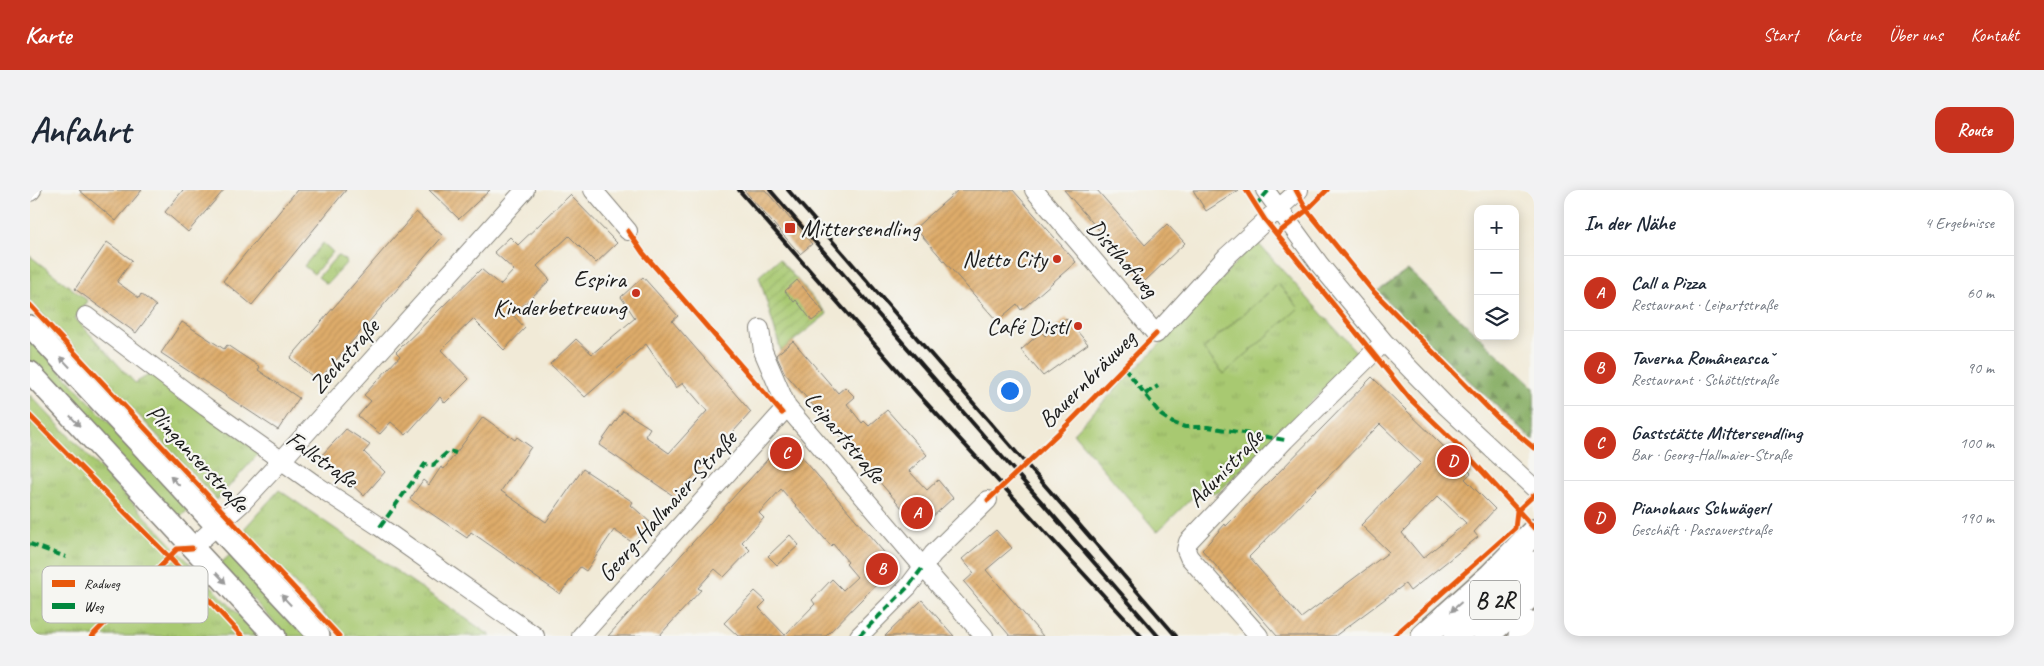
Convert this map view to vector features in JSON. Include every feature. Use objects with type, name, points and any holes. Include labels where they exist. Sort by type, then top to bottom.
[{"type":"highway","points":[[1424,636],[1491,576],[1534,532]]},
{"type":"highway","name":"B 2R","points":[[1456,636],[1534,564]]},
{"type":"highway","name":"B 2R","points":[[1486,636],[1534,591]]},
{"type":"highway","points":[[1521,636],[1534,624]]},
{"type":"main road","name":"Plinganserstraße","points":[[30,326],[320,636]]},
{"type":"main road","points":[[30,372],[275,636]]},
{"type":"street","name":"Zechstraße","points":[[192,548],[217,526],[282,460],[526,190]]},
{"type":"street","points":[[593,190],[628,231]]},
{"type":"street","name":"Distlhofweg","points":[[1034,190],[1156,334]]},
{"type":"street","points":[[1265,190],[1384,342],[1446,406],[1534,488]]},
{"type":"street","name":"Bauernbräuweg","points":[[1156,334],[1226,257],[1299,190]]},
{"type":"street","name":"Fallstraße","points":[[86,316],[206,407],[535,636]]},
{"type":"street","name":"Leipartstraße","points":[[760,329],[763,350],[787,407],[984,636]]},
{"type":"street","name":"Adunistraße","points":[[1259,636],[1188,558],[1186,550],[1188,542],[1285,440],[1384,342]]},
{"type":"street","name":"Georg-Hallmaier-Straße","points":[[581,636],[787,407]]},
{"type":"street","points":[[859,636],[908,588],[933,554],[988,500]]},
{"type":"green space","points":[[1256,241],[1359,355],[1218,493],[1199,491],[1157,532],[1073,433],[1171,333]],"holes":[[[1278,284],[1299,308],[1224,374],[1203,349]]]},
{"type":"green space","points":[[323,243],[333,252],[314,274],[304,266]]},
{"type":"green space","points":[[338,255],[347,262],[327,284],[318,277]]},
{"type":"green space","points":[[30,256],[88,301],[75,318],[135,383],[152,373],[260,452],[217,500],[30,301]]},
{"type":"green space","points":[[779,259],[827,314],[781,351],[759,276]]},
{"type":"green space","points":[[1408,270],[1474,332],[1474,340],[1483,340],[1534,388],[1534,441],[1415,330],[1378,291]]},
{"type":"green space","points":[[1278,284],[1300,308],[1224,374],[1203,349]]},
{"type":"green space","points":[[30,339],[190,508],[178,519],[30,361]]},
{"type":"green space","points":[[30,395],[192,566],[42,566],[42,623],[208,623],[208,582],[259,636],[30,636]]},
{"type":"green space","points":[[279,490],[491,636],[344,636],[244,529]]},
{"type":"green space","points":[[232,553],[310,636],[287,636],[220,564]]},
{"type":"building","points":[[79,190],[142,190],[116,221]]},
{"type":"building","points":[[183,190],[224,190],[188,232],[165,212]]},
{"type":"building","points":[[297,190],[346,190],[252,305],[223,281]]},
{"type":"building","points":[[429,190],[490,190],[459,219]]},
{"type":"building","points":[[744,190],[765,190],[812,244],[800,254]]},
{"type":"building","points":[[958,190],[1013,190],[1076,262],[1021,310],[1017,304],[997,321],[915,228]]},
{"type":"building","points":[[1064,190],[1097,190],[1145,245],[1167,224],[1185,243],[1144,282]]},
{"type":"building","points":[[1193,190],[1239,190],[1206,211]]},
{"type":"building","points":[[570,195],[617,243],[596,263],[569,236],[537,266],[550,280],[513,315],[525,328],[504,350],[473,319],[441,350],[469,379],[445,403],[440,397],[406,435],[391,422],[380,434],[358,416],[371,401],[364,395],[400,356],[396,352],[481,269],[500,285],[514,270],[494,252],[510,237],[518,245]]},
{"type":"building","points":[[416,212],[443,236],[318,381],[290,358]]},
{"type":"building","points":[[107,242],[132,260],[117,282],[139,298],[141,294],[156,306],[136,333],[75,289]]},
{"type":"building","points":[[643,277],[678,316],[672,321],[751,412],[675,497],[599,445],[623,411],[650,428],[645,436],[669,453],[707,411],[683,383],[676,388],[646,344],[585,397],[550,364],[576,339],[592,354],[635,318],[621,297]]},
{"type":"building","points":[[797,280],[824,312],[812,321],[796,300],[794,302],[785,291]]},
{"type":"building","points":[[1066,318],[1088,344],[1043,376],[1021,350],[1041,332],[1045,336]]},
{"type":"building","points":[[182,322],[224,349],[227,345],[260,367],[258,370],[299,398],[278,430],[161,353]]},
{"type":"building","points":[[793,341],[838,393],[845,387],[855,397],[847,404],[862,423],[864,421],[869,426],[887,410],[927,455],[909,471],[927,490],[938,480],[953,498],[930,519],[926,515],[916,524],[784,372],[776,355]]},
{"type":"building","points":[[1372,377],[1471,473],[1465,479],[1495,509],[1474,532],[1478,537],[1410,591],[1405,584],[1335,636],[1277,636],[1202,550],[1225,524],[1226,526]],"holes":[[[1380,424],[1421,463],[1361,525],[1389,552],[1301,618],[1249,557]],[[1438,496],[1466,523],[1423,558],[1402,533]]]},
{"type":"building","points":[[483,417],[515,440],[517,437],[531,447],[501,491],[546,522],[583,469],[633,502],[631,505],[651,523],[633,543],[614,530],[586,571],[580,567],[560,594],[471,532],[467,538],[410,499],[423,480],[429,485],[441,467],[444,469]]},
{"type":"building","points":[[346,429],[370,445],[364,452],[385,472],[364,496],[321,456]]},
{"type":"building","points":[[786,439],[895,565],[826,636],[738,636],[724,623],[755,591],[766,601],[759,608],[785,635],[815,604],[812,600],[832,579],[843,590],[857,577],[846,564],[848,562],[833,544],[831,546],[781,489],[759,513],[764,518],[742,542],[750,550],[724,577],[715,569],[698,588],[701,590],[659,636],[608,636]]},
{"type":"building","points":[[996,530],[1012,548],[986,570],[1043,636],[1010,636],[964,582],[974,573],[962,559]]},
{"type":"building","points":[[790,535],[799,545],[777,565],[768,556]]},
{"type":"building","points":[[922,600],[954,636],[885,636]]},
{"type":"railway","points":[[739,190],[920,396],[1141,636]]},
{"type":"railway","points":[[770,190],[1158,636]]},
{"type":"railway","points":[[788,190],[1176,636]]},
{"type":"marked path","points":[[1255,206],[1269,190]]},
{"type":"marked path","points":[[1124,367],[1161,415],[1173,423],[1185,427],[1208,427],[1285,440]]},
{"type":"marked path","points":[[1145,394],[1158,386]]},
{"type":"marked path","points":[[380,527],[425,464],[433,465],[449,451],[456,453]]},
{"type":"marked path","points":[[30,544],[66,557]]},
{"type":"marked path","points":[[859,636],[908,587],[923,567]]},
{"type":"cycle path","points":[[1246,190],[1265,220],[1410,399],[1461,448],[1534,528]]},
{"type":"cycle path","points":[[1296,190],[1307,210],[1372,290],[1498,418],[1534,448]]},
{"type":"cycle path","points":[[1277,234],[1307,210],[1327,190]]},
{"type":"cycle path","points":[[628,231],[643,253],[782,413]]},
{"type":"cycle path","points":[[30,305],[339,636]]},
{"type":"cycle path","points":[[988,500],[1068,424],[1156,334]]},
{"type":"cycle path","points":[[30,416],[177,566]]},
{"type":"cycle path","points":[[1394,636],[1515,528],[1517,511],[1534,495]]},
{"type":"cycle path","points":[[160,566],[177,549],[192,548]]},
{"type":"cycle path","points":[[208,599],[242,636]]},
{"type":"cycle path","points":[[92,636],[105,623]]},
{"type":"place","name":"Mittersendling","points":[[790,228]]},
{"type":"place","name":"Netto City","points":[[1057,259]]},
{"type":"place","name":"Espira Kinderbetreuung","points":[[636,293]]},
{"type":"place","name":"Café Distl","points":[[1078,326]]},
{"type":"place","name":"Gaststätte Mittersendling","points":[[786,453]]},
{"type":"place","name":"Pianohaus Schwägerl","points":[[1453,461]]},
{"type":"place","name":"Call a Pizza","points":[[917,513]]},
{"type":"place","name":"Taverna Româneascǎ","points":[[882,569]]}]
